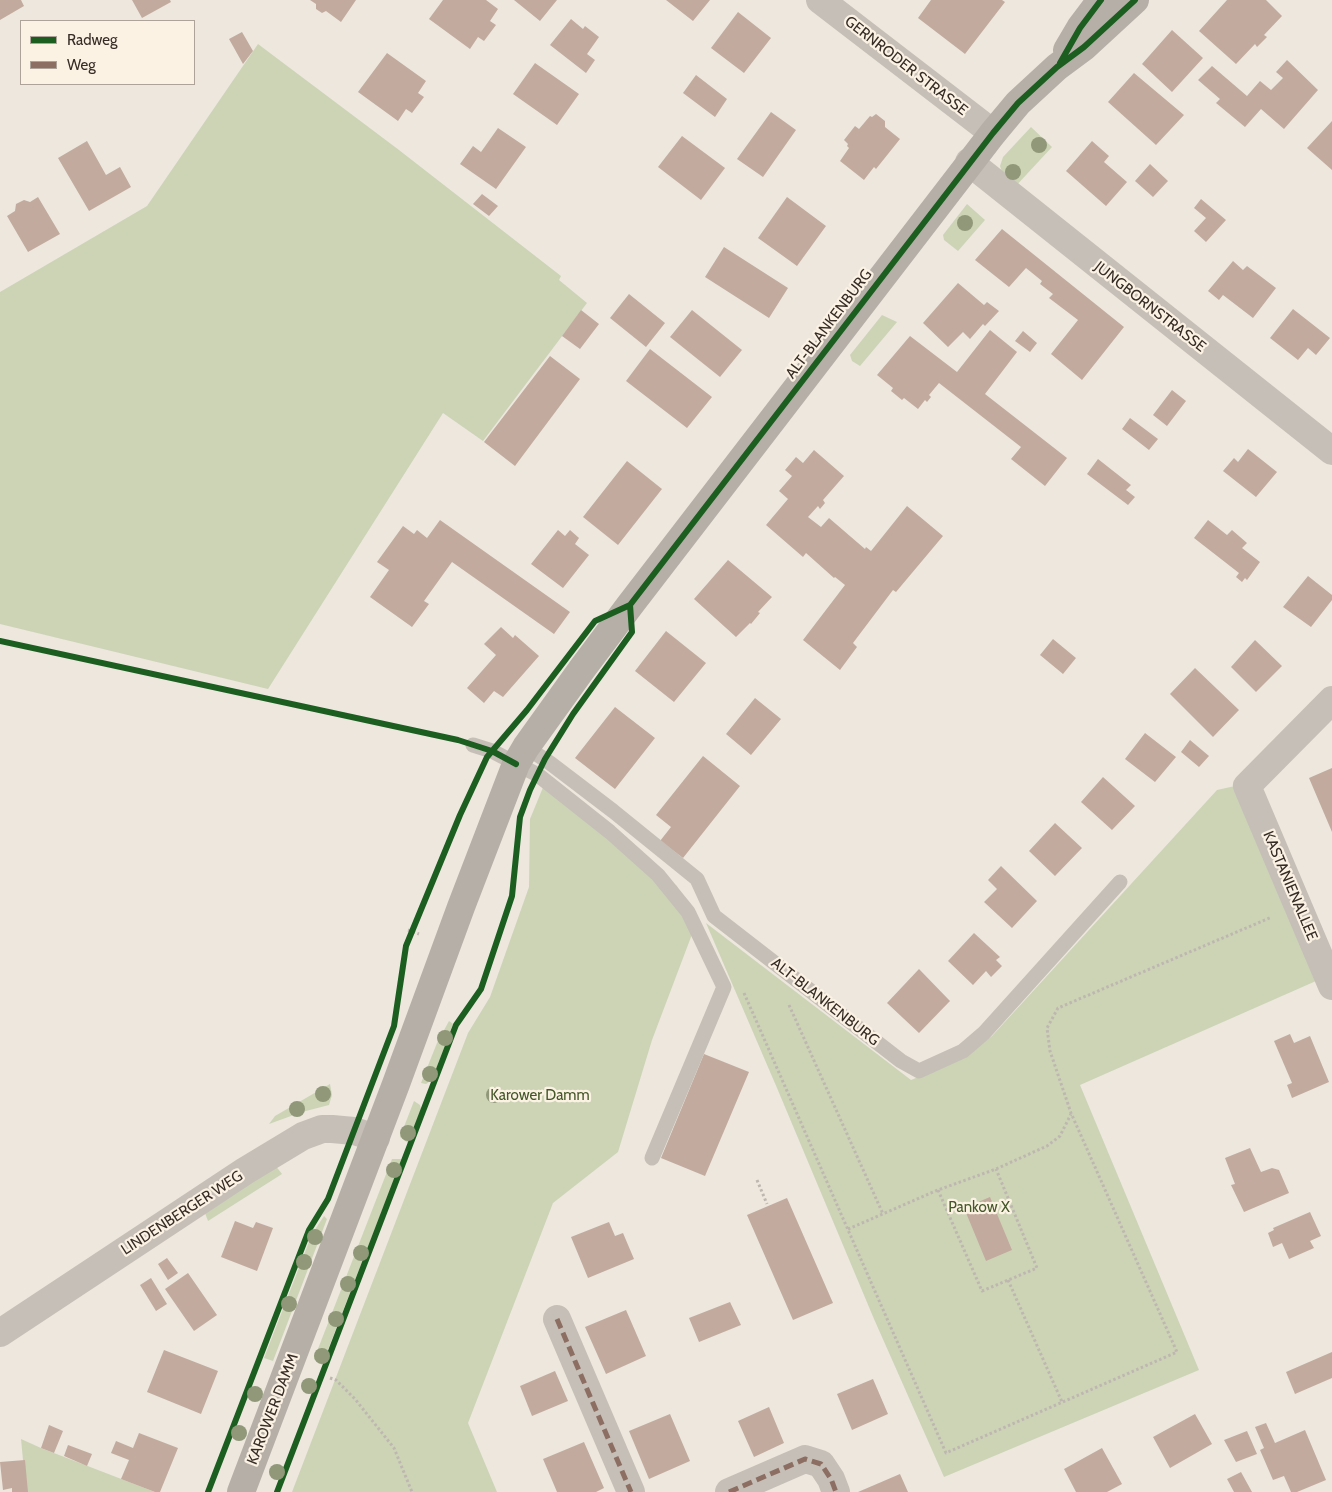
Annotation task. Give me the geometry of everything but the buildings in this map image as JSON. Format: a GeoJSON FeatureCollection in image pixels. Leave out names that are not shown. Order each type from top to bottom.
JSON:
{"type":"FeatureCollection","features":[{"type":"Feature","properties":{"kind":"main road","name":"ALT-BLANKENBURG"},"geometry":{"type":"LineString","coordinates":[[1057,67],[1080,28],[1101,0]]}},
{"type":"Feature","properties":{"kind":"main road","name":"ALT-BLANKENBURG"},"geometry":{"type":"LineString","coordinates":[[521,755],[630,605],[992,133],[1018,103],[1057,67],[1084,47],[1135,0]]}},
{"type":"Feature","properties":{"kind":"main road","name":"KAROWER DAMM"},"geometry":{"type":"LineString","coordinates":[[241,1492],[376,1138],[461,906],[521,755]]}},
{"type":"Feature","properties":{"kind":"street","name":"GERNRODER STRASSE"},"geometry":{"type":"LineString","coordinates":[[820,0],[992,133]]}},
{"type":"Feature","properties":{"kind":"street","name":"JUNGBORNSTRASSE"},"geometry":{"type":"LineString","coordinates":[[969,162],[1332,451]]}},
{"type":"Feature","properties":{"kind":"street","name":"KASTANIENALLEE"},"geometry":{"type":"LineString","coordinates":[[1332,700],[1247,786],[1332,986]]}},
{"type":"Feature","properties":{"kind":"street","name":"LINDENBERGER WEG"},"geometry":{"type":"LineString","coordinates":[[0,1333],[253,1166],[303,1136],[322,1129],[332,1129],[376,1138]]}},
{"type":"Feature","properties":{"kind":"street"},"geometry":{"type":"LineString","coordinates":[[557,1318],[632,1492]]}},
{"type":"Feature","properties":{"kind":"street"},"geometry":{"type":"LineString","coordinates":[[729,1492],[805,1459],[821,1464],[831,1479],[836,1492]]}},
{"type":"Feature","properties":{"kind":"lane"},"geometry":{"type":"LineString","coordinates":[[473,745],[492,752],[521,755],[541,778],[610,832],[658,875],[688,912],[724,987],[652,1158]]}},
{"type":"Feature","properties":{"kind":"lane","name":"ALT-BLANKENBURG"},"geometry":{"type":"LineString","coordinates":[[521,755],[558,769],[697,879],[714,916],[900,1061],[919,1071],[963,1052],[984,1033],[1120,882]]}},
{"type":"Feature","properties":{"kind":"path"},"geometry":{"type":"LineString","coordinates":[[742,987],[946,1453],[1177,1352],[1071,1113],[1050,1051],[1047,1028],[1058,1008],[1298,906]]}},
{"type":"Feature","properties":{"kind":"path"},"geometry":{"type":"LineString","coordinates":[[409,939],[410,931],[416,923]]}},
{"type":"Feature","properties":{"kind":"path"},"geometry":{"type":"LineString","coordinates":[[410,931],[419,934]]}},
{"type":"Feature","properties":{"kind":"path"},"geometry":{"type":"LineString","coordinates":[[789,1005],[884,1214]]}},
{"type":"Feature","properties":{"kind":"path"},"geometry":{"type":"LineString","coordinates":[[848,1229],[938,1190],[996,1169],[1047,1146],[1060,1136],[1071,1113]]}},
{"type":"Feature","properties":{"kind":"path"},"geometry":{"type":"LineString","coordinates":[[938,1190],[982,1291],[1037,1268],[996,1169]]}},
{"type":"Feature","properties":{"kind":"path"},"geometry":{"type":"LineString","coordinates":[[757,1180],[768,1204]]}},
{"type":"Feature","properties":{"kind":"path"},"geometry":{"type":"LineString","coordinates":[[1008,1280],[1062,1402]]}},
{"type":"Feature","properties":{"kind":"path"},"geometry":{"type":"LineString","coordinates":[[330,1378],[336,1380],[355,1398],[394,1448],[412,1492]]}},
{"type":"Feature","properties":{"kind":"green space"},"geometry":{"type":"Polygon","coordinates":[[[258,44],[399,150],[561,276],[559,280],[587,303],[483,441],[443,413],[268,689],[0,624],[0,292],[147,206],[258,44]]]}},
{"type":"Feature","properties":{"kind":"green space"},"geometry":{"type":"Polygon","coordinates":[[[1031,127],[1052,147],[1014,188],[1002,172],[1000,166],[1003,157],[1031,127]]]}},
{"type":"Feature","properties":{"kind":"green space"},"geometry":{"type":"Polygon","coordinates":[[[967,204],[985,220],[958,251],[944,240],[943,235],[967,204]]]}},
{"type":"Feature","properties":{"kind":"green space"},"geometry":{"type":"Polygon","coordinates":[[[882,315],[897,322],[860,366],[852,361],[850,355],[882,315]]]}},
{"type":"Feature","properties":{"kind":"green space","name":"Karower Damm"},"geometry":{"type":"Polygon","coordinates":[[[544,785],[677,886],[694,929],[652,1040],[618,1152],[553,1203],[468,1423],[497,1492],[292,1492],[468,1033],[490,997],[529,887],[530,819],[544,785]]]}},
{"type":"Feature","properties":{"kind":"green space","name":"Pankow X"},"geometry":{"type":"Polygon","coordinates":[[[1235,786],[1316,981],[1080,1085],[1199,1370],[944,1477],[874,1319],[706,923],[911,1080],[964,1056],[992,1036],[1217,790],[1235,786]]]}},
{"type":"Feature","properties":{"kind":"green space"},"geometry":{"type":"Polygon","coordinates":[[[449,1021],[453,1024],[432,1080],[426,1084],[421,1083],[437,1043],[449,1021]]]}},
{"type":"Feature","properties":{"kind":"green space"},"geometry":{"type":"Polygon","coordinates":[[[330,1084],[332,1095],[329,1105],[269,1124],[275,1116],[330,1084]]]}},
{"type":"Feature","properties":{"kind":"green space"},"geometry":{"type":"Polygon","coordinates":[[[414,1101],[420,1105],[421,1109],[408,1143],[400,1137],[414,1101]]]}},
{"type":"Feature","properties":{"kind":"green space"},"geometry":{"type":"Polygon","coordinates":[[[392,1159],[402,1159],[322,1365],[314,1359],[392,1159]]]}},
{"type":"Feature","properties":{"kind":"green space"},"geometry":{"type":"Polygon","coordinates":[[[275,1165],[282,1174],[208,1221],[205,1213],[275,1165]]]}},
{"type":"Feature","properties":{"kind":"green space"},"geometry":{"type":"Polygon","coordinates":[[[324,1216],[327,1219],[273,1361],[264,1358],[312,1234],[324,1216]]]}},
{"type":"Feature","properties":{"kind":"green space"},"geometry":{"type":"Polygon","coordinates":[[[21,1439],[41,1448],[155,1492],[26,1492],[21,1439]]]}},
{"type":"Feature","properties":{"kind":"marked path"},"geometry":{"type":"LineString","coordinates":[[557,1319],[631,1492]]}},
{"type":"Feature","properties":{"kind":"marked path"},"geometry":{"type":"LineString","coordinates":[[729,1492],[805,1459],[821,1464],[831,1479],[836,1492]]}},
{"type":"Feature","properties":{"kind":"cycle path"},"geometry":{"type":"LineString","coordinates":[[1060,63],[1080,28],[1101,0]]}},
{"type":"Feature","properties":{"kind":"cycle path"},"geometry":{"type":"LineString","coordinates":[[208,1492],[309,1230],[328,1199],[394,1026],[406,946],[460,815],[487,757],[527,710],[595,621],[630,605],[1018,103],[1057,67],[1084,47],[1135,0]]}},
{"type":"Feature","properties":{"kind":"cycle path"},"geometry":{"type":"LineString","coordinates":[[277,1492],[456,1025],[481,989],[512,896],[520,817],[530,790],[545,759],[573,714],[632,632],[630,605]]}},
{"type":"Feature","properties":{"kind":"cycle path"},"geometry":{"type":"LineString","coordinates":[[0,641],[458,740],[492,751],[516,764]]}}]}
